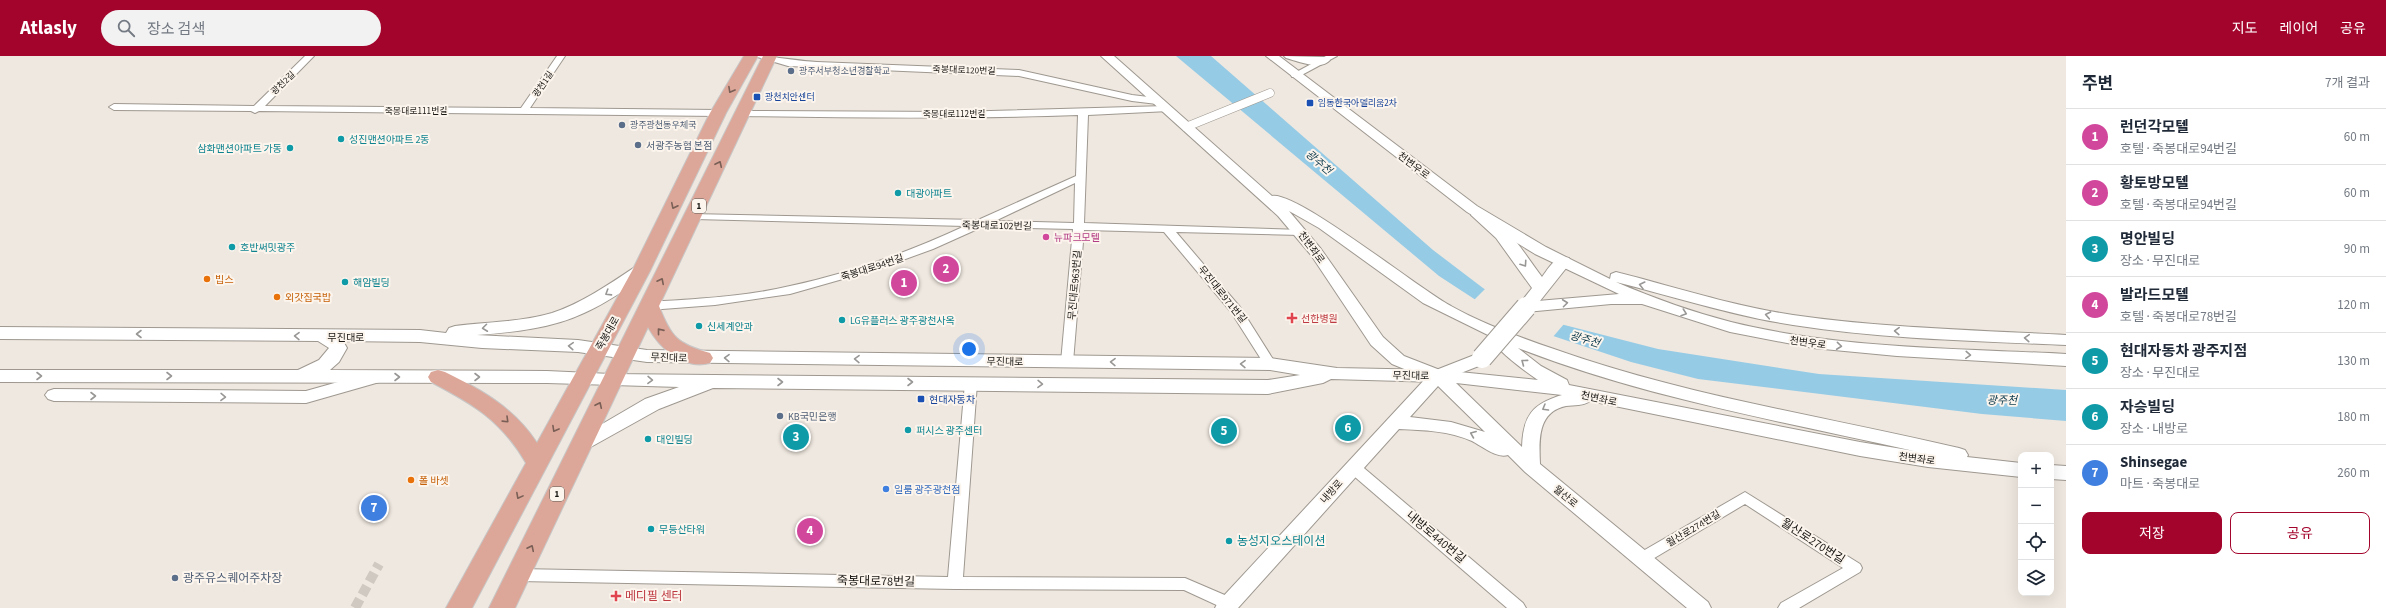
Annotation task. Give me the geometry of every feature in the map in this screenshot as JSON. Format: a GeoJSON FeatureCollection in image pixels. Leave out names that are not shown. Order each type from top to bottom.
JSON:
{"type":"FeatureCollection","features":[{"type":"Feature","properties":{"kind":"main road","name":"죽봉대로"},"geometry":{"type":"LineString","coordinates":[[459,608],[640,271],[718,113],[751,56]]}},
{"type":"Feature","properties":{"kind":"main road","name":"1"},"geometry":{"type":"LineString","coordinates":[[502,608],[624,353],[694,216],[743,113],[766,57]]}},
{"type":"Feature","properties":{"kind":"main road"},"geometry":{"type":"LineString","coordinates":[[1479,215],[1506,239],[1540,287]]}},
{"type":"Feature","properties":{"kind":"main road"},"geometry":{"type":"LineString","coordinates":[[1499,339],[1526,307],[1540,287],[1563,262]]}},
{"type":"Feature","properties":{"kind":"main road"},"geometry":{"type":"LineString","coordinates":[[420,336],[551,319],[587,305],[640,271]]}},
{"type":"Feature","properties":{"kind":"main road"},"geometry":{"type":"LineString","coordinates":[[648,306],[656,326],[666,339],[682,352],[703,358]]}},
{"type":"Feature","properties":{"kind":"main road","name":"무진대로"},"geometry":{"type":"LineString","coordinates":[[0,333],[324,337],[420,336],[703,358],[1270,364],[1337,374],[1438,376],[1482,358],[1499,339]]}},
{"type":"Feature","properties":{"kind":"main road"},"geometry":{"type":"LineString","coordinates":[[295,376],[322,367],[336,354],[338,348],[334,342],[324,337]]}},
{"type":"Feature","properties":{"kind":"main road","name":"무진대로"},"geometry":{"type":"LineString","coordinates":[[0,376],[438,376],[611,380],[1268,387],[1337,374]]}},
{"type":"Feature","properties":{"kind":"main road"},"geometry":{"type":"LineString","coordinates":[[438,376],[485,403],[506,419],[523,438],[537,462]]}},
{"type":"Feature","properties":{"kind":"main road"},"geometry":{"type":"LineString","coordinates":[[580,446],[652,404],[715,381]]}},
{"type":"Feature","properties":{"kind":"street","name":"광천2길"},"geometry":{"type":"LineString","coordinates":[[255,110],[310,56]]}},
{"type":"Feature","properties":{"kind":"street","name":"광천1길"},"geometry":{"type":"LineString","coordinates":[[524,111],[561,56]]}},
{"type":"Feature","properties":{"kind":"street","name":"천변좌로"},"geometry":{"type":"LineString","coordinates":[[1107,56],[1256,189],[1300,232],[1316,252],[1377,341],[1398,360],[1438,376],[1506,381],[1596,397],[1860,449],[1928,460],[2018,470]]}},
{"type":"Feature","properties":{"kind":"street","name":"천변우로"},"geometry":{"type":"LineString","coordinates":[[1272,56],[1479,215],[1563,262],[1648,300],[1730,327],[1787,339],[1904,351],[2066,360]]}},
{"type":"Feature","properties":{"kind":"street"},"geometry":{"type":"LineString","coordinates":[[1290,56],[1310,61],[1328,58]]}},
{"type":"Feature","properties":{"kind":"street","name":"죽봉대로120번길"},"geometry":{"type":"LineString","coordinates":[[766,57],[817,65],[1020,73],[1161,105]]}},
{"type":"Feature","properties":{"kind":"street"},"geometry":{"type":"LineString","coordinates":[[1295,75],[1328,58]]}},
{"type":"Feature","properties":{"kind":"street"},"geometry":{"type":"LineString","coordinates":[[1186,127],[1270,93]]}},
{"type":"Feature","properties":{"kind":"street","name":"죽봉대로112번길"},"geometry":{"type":"LineString","coordinates":[[743,113],[1082,113],[1161,105]]}},
{"type":"Feature","properties":{"kind":"street","name":"죽봉대로111번길"},"geometry":{"type":"LineString","coordinates":[[114,107],[255,110],[718,113]]}},
{"type":"Feature","properties":{"kind":"street","name":"무진대로963번길"},"geometry":{"type":"LineString","coordinates":[[1067,362],[1079,227],[1082,113]]}},
{"type":"Feature","properties":{"kind":"street","name":"죽봉대로94번길"},"geometry":{"type":"LineString","coordinates":[[648,306],[745,297],[827,281],[909,255],[1081,177]]}},
{"type":"Feature","properties":{"kind":"street","name":"천변좌로"},"geometry":{"type":"LineString","coordinates":[[1256,189],[1322,224],[1401,283],[1464,320],[1550,354],[1670,391],[1737,408],[1909,443],[2018,469]]}},
{"type":"Feature","properties":{"kind":"street","name":"죽봉대로102번길"},"geometry":{"type":"LineString","coordinates":[[694,216],[974,225],[1300,232]]}},
{"type":"Feature","properties":{"kind":"street","name":"무진대로971번길"},"geometry":{"type":"LineString","coordinates":[[1168,230],[1223,290],[1251,329],[1270,364]]}},
{"type":"Feature","properties":{"kind":"street","name":"천변우로"},"geometry":{"type":"LineString","coordinates":[[1563,262],[1680,294],[1794,320],[1893,331],[2066,340]]}},
{"type":"Feature","properties":{"kind":"street"},"geometry":{"type":"LineString","coordinates":[[1526,307],[1611,299],[1648,300]]}},
{"type":"Feature","properties":{"kind":"street"},"geometry":{"type":"LineString","coordinates":[[1499,339],[1518,358],[1550,379],[1596,397]]}},
{"type":"Feature","properties":{"kind":"street","name":"내방로"},"geometry":{"type":"LineString","coordinates":[[1227,606],[1438,376]]}},
{"type":"Feature","properties":{"kind":"street","name":"월산로"},"geometry":{"type":"LineString","coordinates":[[1438,376],[1531,467],[1701,608]]}},
{"type":"Feature","properties":{"kind":"street"},"geometry":{"type":"LineString","coordinates":[[54,395],[306,397],[378,377]]}},
{"type":"Feature","properties":{"kind":"street"},"geometry":{"type":"LineString","coordinates":[[955,583],[971,383]]}},
{"type":"Feature","properties":{"kind":"street"},"geometry":{"type":"LineString","coordinates":[[1531,467],[1532,421],[1540,410],[1554,403],[1596,397]]}},
{"type":"Feature","properties":{"kind":"street"},"geometry":{"type":"LineString","coordinates":[[1394,423],[1431,424],[1459,428],[1484,438],[1531,467]]}},
{"type":"Feature","properties":{"kind":"street","name":"내방로440번길"},"geometry":{"type":"LineString","coordinates":[[1353,467],[1518,608]]}},
{"type":"Feature","properties":{"kind":"street"},"geometry":{"type":"LineString","coordinates":[[2054,472],[2066,473]]}},
{"type":"Feature","properties":{"kind":"street","name":"월산로274번길"},"geometry":{"type":"LineString","coordinates":[[1641,559],[1746,497]]}},
{"type":"Feature","properties":{"kind":"street","name":"월산로270번길"},"geometry":{"type":"LineString","coordinates":[[1746,497],[1855,568],[1786,608]]}},
{"type":"Feature","properties":{"kind":"street","name":"죽봉대로78번길"},"geometry":{"type":"LineString","coordinates":[[518,575],[955,583],[1185,584],[1227,606]]}},
{"type":"Feature","properties":{"kind":"water","name":"광주천"},"geometry":{"type":"Polygon","coordinates":[[[1176,56],[1211,56],[1433,250],[1483,288],[1513,307],[1541,319],[1658,349],[1819,374],[2066,390],[2066,421],[1982,414],[1698,379],[1631,362],[1508,321],[1439,276],[1176,56]]]}},
{"type":"Feature","properties":{"kind":"pier"},"geometry":{"type":"Polygon","coordinates":[[[1486,288],[1514,305],[1564,324],[1552,338],[1508,323],[1473,301],[1486,288]]]}},
{"type":"Feature","properties":{"kind":"tunnel"},"geometry":{"type":"LineString","coordinates":[[355,608],[379,564]]}},
{"type":"Feature","properties":{"kind":"place","name":"광주서부청소년경찰학교"},"geometry":{"type":"Point","coordinates":[791,71]}},
{"type":"Feature","properties":{"kind":"place","name":"광천치안센터"},"geometry":{"type":"Point","coordinates":[757,97]}},
{"type":"Feature","properties":{"kind":"place","name":"임동한국아델리움2차"},"geometry":{"type":"Point","coordinates":[1310,103]}},
{"type":"Feature","properties":{"kind":"place","name":"광주광천동우체국"},"geometry":{"type":"Point","coordinates":[622,125]}},
{"type":"Feature","properties":{"kind":"place","name":"성진맨션아파트 2동"},"geometry":{"type":"Point","coordinates":[341,139]}},
{"type":"Feature","properties":{"kind":"place","name":"서광주농협 본점"},"geometry":{"type":"Point","coordinates":[638,145]}},
{"type":"Feature","properties":{"kind":"place","name":"삼화맨션아파트 가동"},"geometry":{"type":"Point","coordinates":[290,148]}},
{"type":"Feature","properties":{"kind":"place","name":"대광아파트"},"geometry":{"type":"Point","coordinates":[898,193]}},
{"type":"Feature","properties":{"kind":"place","name":"뉴파크모텔"},"geometry":{"type":"Point","coordinates":[1046,237]}},
{"type":"Feature","properties":{"kind":"place","name":"호반써밋광주"},"geometry":{"type":"Point","coordinates":[232,247]}},
{"type":"Feature","properties":{"kind":"place","name":"황토방모텔"},"geometry":{"type":"Point","coordinates":[946,269]}},
{"type":"Feature","properties":{"kind":"place","name":"빕스"},"geometry":{"type":"Point","coordinates":[207,279]}},
{"type":"Feature","properties":{"kind":"place","name":"해암빌딩"},"geometry":{"type":"Point","coordinates":[345,282]}},
{"type":"Feature","properties":{"kind":"place","name":"런던각모텔"},"geometry":{"type":"Point","coordinates":[904,283]}},
{"type":"Feature","properties":{"kind":"place","name":"외갓집국밥"},"geometry":{"type":"Point","coordinates":[277,297]}},
{"type":"Feature","properties":{"kind":"place","name":"선한병원"},"geometry":{"type":"Point","coordinates":[1292,318]}},
{"type":"Feature","properties":{"kind":"place","name":"LG유플러스 광주광천사옥"},"geometry":{"type":"Point","coordinates":[842,320]}},
{"type":"Feature","properties":{"kind":"place","name":"신세계안과"},"geometry":{"type":"Point","coordinates":[699,326]}},
{"type":"Feature","properties":{"kind":"place","name":"현대자동차"},"geometry":{"type":"Point","coordinates":[921,399]}},
{"type":"Feature","properties":{"kind":"place","name":"KB국민은행"},"geometry":{"type":"Point","coordinates":[780,416]}},
{"type":"Feature","properties":{"kind":"place","name":"자승빌딩"},"geometry":{"type":"Point","coordinates":[1348,428]}},
{"type":"Feature","properties":{"kind":"place","name":"퍼시스 광주센터"},"geometry":{"type":"Point","coordinates":[908,430]}},
{"type":"Feature","properties":{"kind":"place","name":"현대자동차 광주지점"},"geometry":{"type":"Point","coordinates":[1224,431]}},
{"type":"Feature","properties":{"kind":"place","name":"명안빌딩"},"geometry":{"type":"Point","coordinates":[796,437]}},
{"type":"Feature","properties":{"kind":"place","name":"대인빌딩"},"geometry":{"type":"Point","coordinates":[648,439]}},
{"type":"Feature","properties":{"kind":"place","name":"폴 바셋"},"geometry":{"type":"Point","coordinates":[411,480]}},
{"type":"Feature","properties":{"kind":"place","name":"일룸 광주광천점"},"geometry":{"type":"Point","coordinates":[886,489]}},
{"type":"Feature","properties":{"kind":"place","name":"Shinsegae"},"geometry":{"type":"Point","coordinates":[374,508]}},
{"type":"Feature","properties":{"kind":"place","name":"무등산타워"},"geometry":{"type":"Point","coordinates":[651,529]}},
{"type":"Feature","properties":{"kind":"place","name":"발라드모텔"},"geometry":{"type":"Point","coordinates":[810,531]}},
{"type":"Feature","properties":{"kind":"place","name":"농성지오스테이션"},"geometry":{"type":"Point","coordinates":[1229,541]}},
{"type":"Feature","properties":{"kind":"place","name":"광주유스퀘어주차장"},"geometry":{"type":"Point","coordinates":[175,578]}},
{"type":"Feature","properties":{"kind":"place","name":"메디필 센터"},"geometry":{"type":"Point","coordinates":[616,596]}}]}
